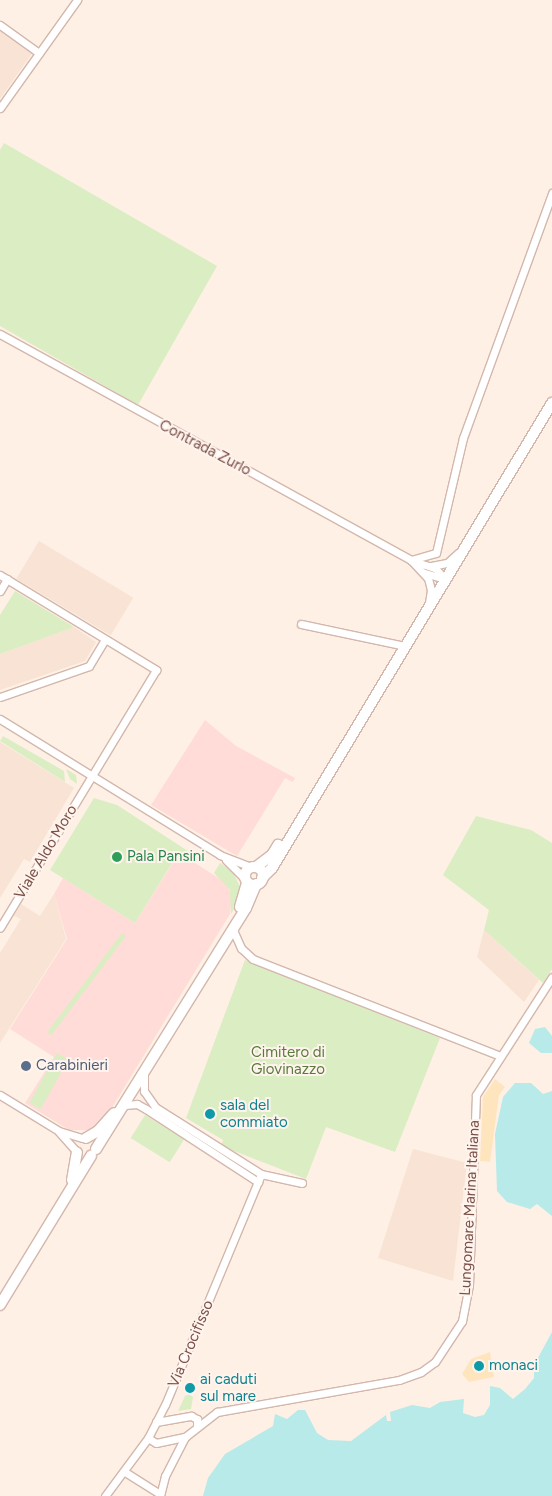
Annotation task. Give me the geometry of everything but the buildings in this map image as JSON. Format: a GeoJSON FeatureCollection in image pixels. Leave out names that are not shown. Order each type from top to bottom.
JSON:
{"type":"FeatureCollection","features":[{"type":"Feature","properties":{"kind":"main road"},"geometry":{"type":"LineString","coordinates":[[253,881],[245,872],[272,855],[405,646],[552,403]]}},
{"type":"Feature","properties":{"kind":"main road"},"geometry":{"type":"LineString","coordinates":[[0,1304],[233,930],[253,881],[272,868],[356,725]]}},
{"type":"Feature","properties":{"kind":"main road"},"geometry":{"type":"LineString","coordinates":[[42,1236],[74,1178],[76,1146],[84,1138],[98,1131],[118,1107],[240,907],[253,881],[262,872],[254,867]]}},
{"type":"Feature","properties":{"kind":"main road"},"geometry":{"type":"LineString","coordinates":[[84,1138],[94,1142],[94,1153]]}},
{"type":"Feature","properties":{"kind":"main road"},"geometry":{"type":"LineString","coordinates":[[77,1152],[84,1158],[94,1153]]}},
{"type":"Feature","properties":{"kind":"street"},"geometry":{"type":"LineString","coordinates":[[0,108],[77,0]]}},
{"type":"Feature","properties":{"kind":"street"},"geometry":{"type":"LineString","coordinates":[[0,25],[39,53]]}},
{"type":"Feature","properties":{"kind":"street"},"geometry":{"type":"LineString","coordinates":[[411,560],[436,553],[463,438],[552,193]]}},
{"type":"Feature","properties":{"kind":"street","name":"Contrada Zurlo"},"geometry":{"type":"LineString","coordinates":[[0,334],[411,560]]}},
{"type":"Feature","properties":{"kind":"street"},"geometry":{"type":"LineString","coordinates":[[431,566],[447,563],[467,543]]}},
{"type":"Feature","properties":{"kind":"street"},"geometry":{"type":"LineString","coordinates":[[411,560],[431,566],[445,579]]}},
{"type":"Feature","properties":{"kind":"street"},"geometry":{"type":"LineString","coordinates":[[411,560],[424,572],[445,579]]}},
{"type":"Feature","properties":{"kind":"street"},"geometry":{"type":"LineString","coordinates":[[424,572],[431,590],[427,608]]}},
{"type":"Feature","properties":{"kind":"street"},"geometry":{"type":"LineString","coordinates":[[0,575],[105,639],[89,666],[0,697]]}},
{"type":"Feature","properties":{"kind":"street"},"geometry":{"type":"LineString","coordinates":[[0,591],[7,580]]}},
{"type":"Feature","properties":{"kind":"street"},"geometry":{"type":"LineString","coordinates":[[301,624],[405,646]]}},
{"type":"Feature","properties":{"kind":"street","name":"Viale Aldo Moro"},"geometry":{"type":"LineString","coordinates":[[0,928],[156,670],[105,639]]}},
{"type":"Feature","properties":{"kind":"street"},"geometry":{"type":"LineString","coordinates":[[0,719],[220,855],[253,881]]}},
{"type":"Feature","properties":{"kind":"street"},"geometry":{"type":"LineString","coordinates":[[220,855],[254,867]]}},
{"type":"Feature","properties":{"kind":"street"},"geometry":{"type":"LineString","coordinates":[[233,930],[240,948],[253,959],[500,1056]]}},
{"type":"Feature","properties":{"kind":"street","name":"Lungomare Marina Italiana"},"geometry":{"type":"LineString","coordinates":[[160,1495],[185,1437],[217,1412],[399,1380],[421,1372],[435,1362],[462,1321],[471,1266],[476,1098],[500,1056],[552,977]]}},
{"type":"Feature","properties":{"kind":"street"},"geometry":{"type":"LineString","coordinates":[[144,1074],[144,1091],[150,1102],[261,1174],[302,1183]]}},
{"type":"Feature","properties":{"kind":"street"},"geometry":{"type":"LineString","coordinates":[[0,1095],[59,1131],[84,1138]]}},
{"type":"Feature","properties":{"kind":"street"},"geometry":{"type":"LineString","coordinates":[[125,1105],[137,1104],[146,1109],[258,1182]]}},
{"type":"Feature","properties":{"kind":"street"},"geometry":{"type":"LineString","coordinates":[[59,1131],[77,1152]]}},
{"type":"Feature","properties":{"kind":"street","name":"Via Crocifisso"},"geometry":{"type":"LineString","coordinates":[[105,1496],[125,1472],[148,1438],[165,1405],[261,1174]]}},
{"type":"Feature","properties":{"kind":"street"},"geometry":{"type":"LineString","coordinates":[[165,1405],[175,1418]]}},
{"type":"Feature","properties":{"kind":"street"},"geometry":{"type":"LineString","coordinates":[[156,1422],[191,1416],[197,1418],[197,1426]]}},
{"type":"Feature","properties":{"kind":"street"},"geometry":{"type":"LineString","coordinates":[[148,1438],[156,1443],[185,1437]]}},
{"type":"Feature","properties":{"kind":"street"},"geometry":{"type":"LineString","coordinates":[[125,1472],[160,1495]]}},
{"type":"Feature","properties":{"kind":"shaded area"},"geometry":{"type":"Polygon","coordinates":[[[0,29],[33,52],[0,99],[0,29]]]}},
{"type":"Feature","properties":{"kind":"shaded area"},"geometry":{"type":"Polygon","coordinates":[[[39,541],[133,598],[111,635],[16,579],[39,541]]]}},
{"type":"Feature","properties":{"kind":"shaded area"},"geometry":{"type":"Polygon","coordinates":[[[74,627],[96,642],[85,661],[0,690],[0,654],[74,627]]]}},
{"type":"Feature","properties":{"kind":"shaded area"},"geometry":{"type":"Polygon","coordinates":[[[205,720],[236,746],[295,778],[293,782],[285,778],[237,856],[151,805],[205,720]]]}},
{"type":"Feature","properties":{"kind":"shaded area"},"geometry":{"type":"Polygon","coordinates":[[[0,742],[74,788],[30,862],[24,859],[0,898],[0,742]]]}},
{"type":"Feature","properties":{"kind":"shaded area"},"geometry":{"type":"Polygon","coordinates":[[[179,853],[225,882],[232,895],[230,914],[110,1111],[91,1130],[69,1130],[25,1103],[54,1057],[10,1029],[67,939],[54,894],[63,878],[135,923],[179,853]]]}},
{"type":"Feature","properties":{"kind":"shaded area"},"geometry":{"type":"Polygon","coordinates":[[[54,894],[66,939],[0,1043],[0,953],[21,919],[14,916],[21,904],[40,916],[54,894]]]}},
{"type":"Feature","properties":{"kind":"shaded area"},"geometry":{"type":"Polygon","coordinates":[[[484,930],[539,980],[524,1002],[477,957],[484,930]]]}},
{"type":"Feature","properties":{"kind":"shaded area"},"geometry":{"type":"Polygon","coordinates":[[[413,1149],[467,1163],[453,1281],[378,1258],[413,1149]]]}},
{"type":"Feature","properties":{"kind":"green space"},"geometry":{"type":"Polygon","coordinates":[[[4,143],[217,266],[138,405],[0,326],[0,150],[4,143]]]}},
{"type":"Feature","properties":{"kind":"green space"},"geometry":{"type":"Polygon","coordinates":[[[15,591],[74,627],[0,654],[0,615],[15,591]]]}},
{"type":"Feature","properties":{"kind":"green space"},"geometry":{"type":"Polygon","coordinates":[[[3,736],[64,771],[65,782],[0,741],[3,736]]]}},
{"type":"Feature","properties":{"kind":"green space"},"geometry":{"type":"Polygon","coordinates":[[[66,769],[76,775],[77,784],[70,779],[66,769]]]}},
{"type":"Feature","properties":{"kind":"green space","name":"Pala Pansini"},"geometry":{"type":"Polygon","coordinates":[[[94,798],[117,805],[191,853],[188,858],[179,852],[135,923],[50,870],[94,798]]]}},
{"type":"Feature","properties":{"kind":"green space"},"geometry":{"type":"Polygon","coordinates":[[[476,816],[531,830],[552,843],[552,969],[543,983],[484,930],[489,910],[443,875],[476,816]]]}},
{"type":"Feature","properties":{"kind":"green space"},"geometry":{"type":"Polygon","coordinates":[[[220,863],[233,872],[240,887],[238,902],[231,914],[230,890],[214,873],[220,863]]]}},
{"type":"Feature","properties":{"kind":"green space"},"geometry":{"type":"Polygon","coordinates":[[[122,933],[126,936],[51,1035],[47,1032],[122,933]]]}},
{"type":"Feature","properties":{"kind":"green space","name":"Cimitero di Giovinazzo"},"geometry":{"type":"Polygon","coordinates":[[[245,960],[440,1038],[395,1152],[326,1127],[306,1179],[221,1146],[223,1140],[186,1118],[245,960]]]}},
{"type":"Feature","properties":{"kind":"green space"},"geometry":{"type":"Polygon","coordinates":[[[57,1053],[68,1059],[41,1109],[29,1103],[57,1053]]]}},
{"type":"Feature","properties":{"kind":"green space"},"geometry":{"type":"Polygon","coordinates":[[[145,1115],[184,1139],[170,1162],[131,1138],[145,1115]]]}},
{"type":"Feature","properties":{"kind":"green space"},"geometry":{"type":"Polygon","coordinates":[[[189,1394],[193,1397],[191,1409],[178,1411],[185,1396],[189,1394]]]}},
{"type":"Feature","properties":{"kind":"sand"},"geometry":{"type":"Polygon","coordinates":[[[495,1079],[505,1087],[499,1095],[490,1162],[480,1161],[483,1097],[495,1079]]]}},
{"type":"Feature","properties":{"kind":"sand","name":"monaci"},"geometry":{"type":"Polygon","coordinates":[[[490,1352],[494,1377],[469,1382],[462,1374],[471,1359],[490,1352]]]}},
{"type":"Feature","properties":{"kind":"water"},"geometry":{"type":"Polygon","coordinates":[[[545,1027],[552,1036],[552,1053],[541,1053],[529,1043],[535,1029],[545,1027]]]}},
{"type":"Feature","properties":{"kind":"water"},"geometry":{"type":"Polygon","coordinates":[[[515,1083],[531,1083],[543,1094],[552,1091],[552,1216],[537,1204],[530,1209],[507,1202],[497,1191],[495,1134],[503,1097],[515,1083]]]}},
{"type":"Feature","properties":{"kind":"water"},"geometry":{"type":"Polygon","coordinates":[[[552,1332],[552,1496],[203,1496],[208,1478],[225,1454],[273,1426],[275,1414],[287,1419],[298,1410],[305,1410],[317,1433],[328,1440],[351,1441],[386,1415],[387,1421],[391,1421],[390,1412],[412,1405],[430,1408],[440,1402],[464,1399],[463,1413],[475,1417],[484,1415],[490,1405],[490,1386],[500,1388],[513,1399],[525,1389],[534,1378],[534,1365],[552,1332]]]}},
{"type":"Feature","properties":{"kind":"place","name":"Pala Pansini"},"geometry":{"type":"Point","coordinates":[117,857]}},
{"type":"Feature","properties":{"kind":"place","name":"Carabinieri"},"geometry":{"type":"Point","coordinates":[26,1066]}},
{"type":"Feature","properties":{"kind":"place","name":"sala del commiato"},"geometry":{"type":"Point","coordinates":[210,1114]}},
{"type":"Feature","properties":{"kind":"place","name":"monaci"},"geometry":{"type":"Point","coordinates":[479,1366]}},
{"type":"Feature","properties":{"kind":"place","name":"ai caduti sul mare"},"geometry":{"type":"Point","coordinates":[190,1388]}}]}
